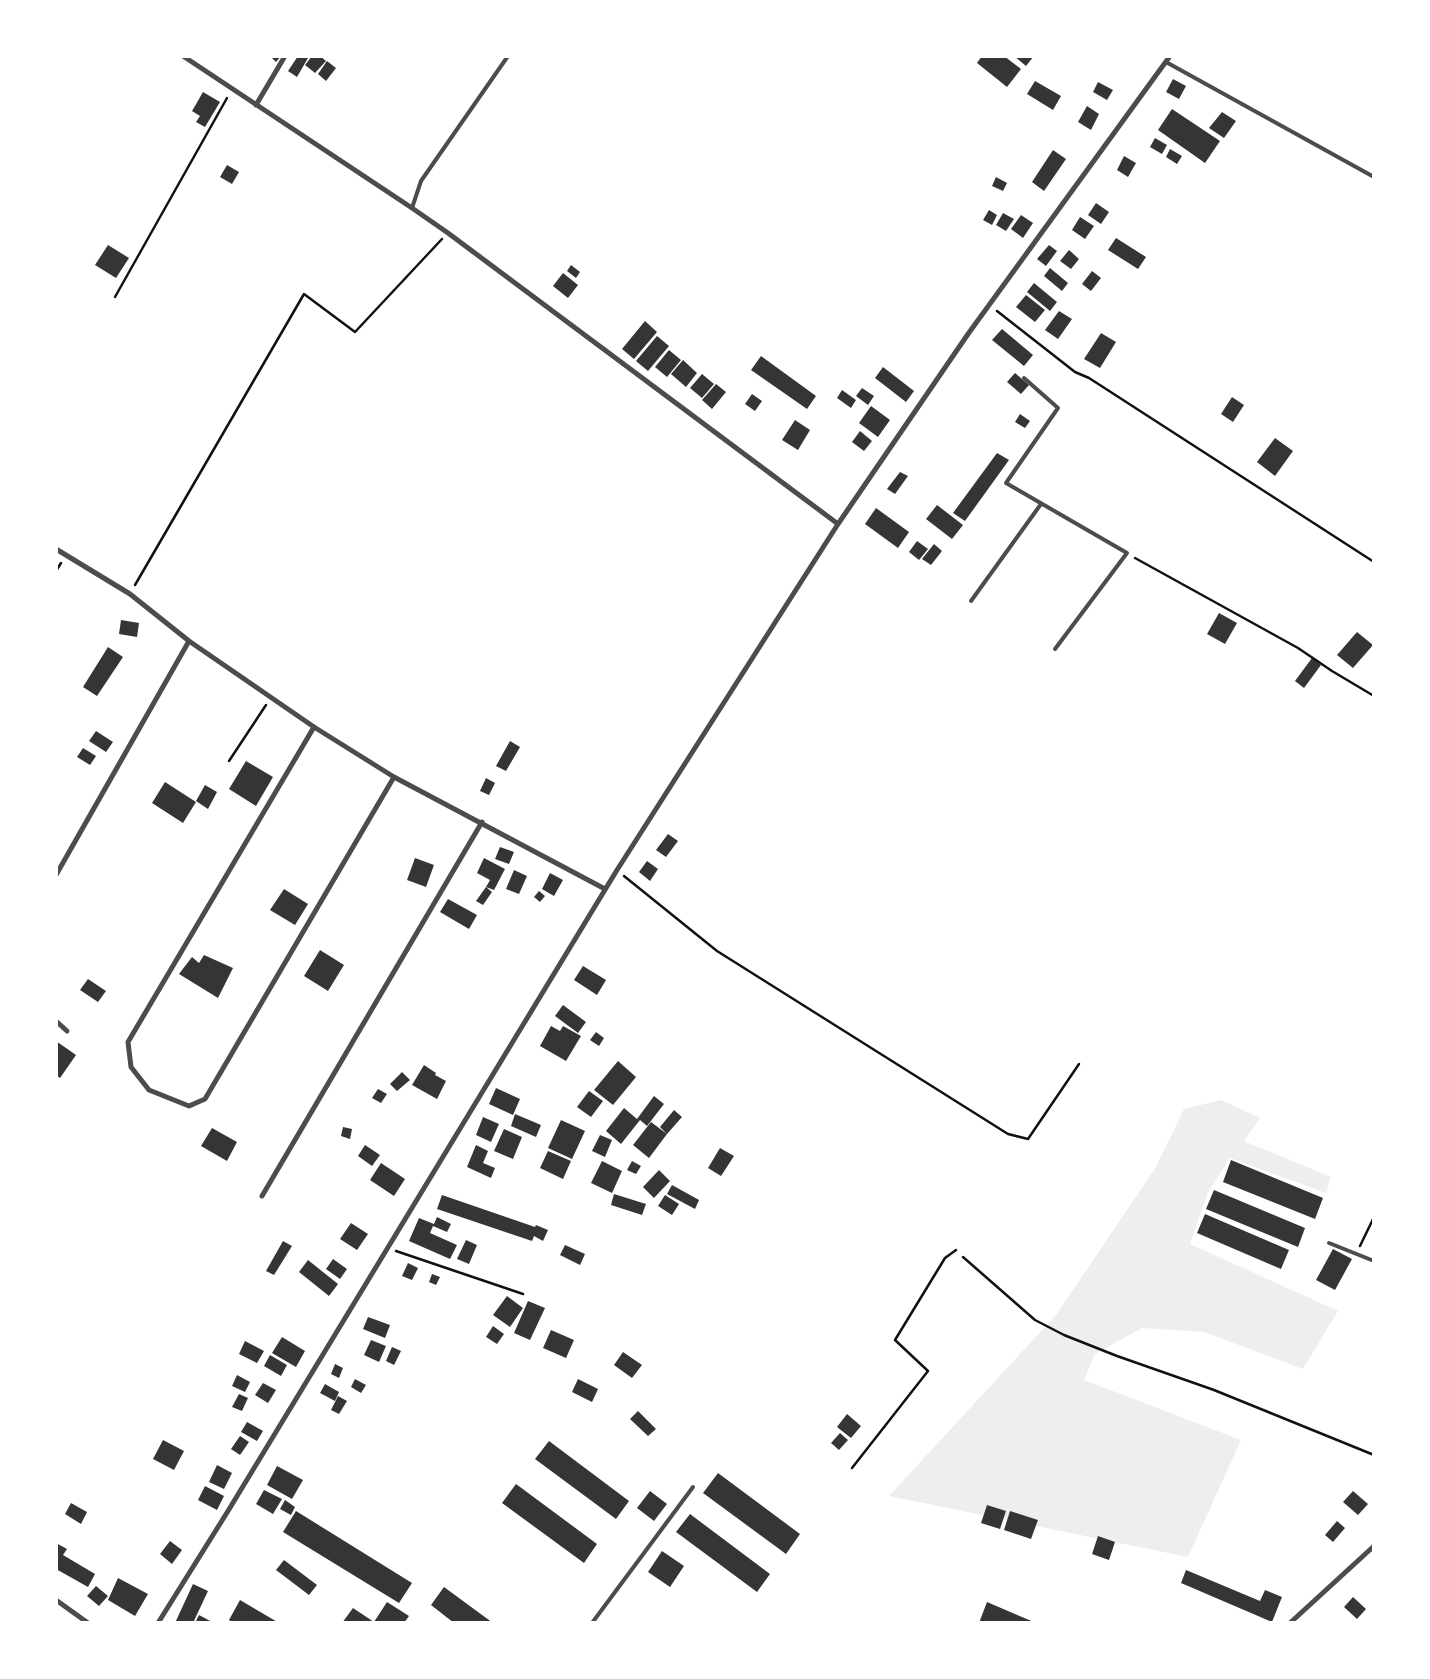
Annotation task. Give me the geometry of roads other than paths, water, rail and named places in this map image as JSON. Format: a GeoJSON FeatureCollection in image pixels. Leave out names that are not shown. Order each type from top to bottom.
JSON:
{"type":"FeatureCollection","features":[{"type":"Feature","properties":{"kind":"street"},"geometry":{"type":"LineString","coordinates":[[183,56],[448,233],[838,524]]}},
{"type":"Feature","properties":{"kind":"street"},"geometry":{"type":"LineString","coordinates":[[256,106],[285,56]]}},
{"type":"Feature","properties":{"kind":"street"},"geometry":{"type":"LineString","coordinates":[[158,1623],[228,1511],[605,889],[838,524],[990,306],[1170,56]]}},
{"type":"Feature","properties":{"kind":"street"},"geometry":{"type":"LineString","coordinates":[[56,549],[130,594],[189,641],[271,698],[394,777],[482,822],[605,889]]}},
{"type":"Feature","properties":{"kind":"street"},"geometry":{"type":"LineString","coordinates":[[56,876],[189,641]]}},
{"type":"Feature","properties":{"kind":"street"},"geometry":{"type":"LineString","coordinates":[[314,727],[128,1042],[131,1067],[149,1090],[189,1106],[205,1099],[394,777]]}},
{"type":"Feature","properties":{"kind":"street"},"geometry":{"type":"LineString","coordinates":[[262,1196],[482,822]]}},
{"type":"Feature","properties":{"kind":"street"},"geometry":{"type":"LineString","coordinates":[[56,1021],[67,1031]]}},
{"type":"Feature","properties":{"kind":"street"},"geometry":{"type":"LineString","coordinates":[[1290,1623],[1374,1546]]}},
{"type":"Feature","properties":{"kind":"street"},"geometry":{"type":"LineString","coordinates":[[56,1600],[88,1623]]}},
{"type":"Feature","properties":{"kind":"lane"},"geometry":{"type":"LineString","coordinates":[[412,208],[421,181],[508,56]]}},
{"type":"Feature","properties":{"kind":"lane"},"geometry":{"type":"LineString","coordinates":[[1166,62],[1374,177]]}},
{"type":"Feature","properties":{"kind":"lane"},"geometry":{"type":"LineString","coordinates":[[1024,378],[1058,408],[1006,483],[1127,553],[1055,649]]}},
{"type":"Feature","properties":{"kind":"lane"},"geometry":{"type":"LineString","coordinates":[[971,601],[1041,504]]}},
{"type":"Feature","properties":{"kind":"lane"},"geometry":{"type":"LineString","coordinates":[[1329,1243],[1374,1260]]}},
{"type":"Feature","properties":{"kind":"lane"},"geometry":{"type":"LineString","coordinates":[[592,1623],[693,1487]]}}]}
